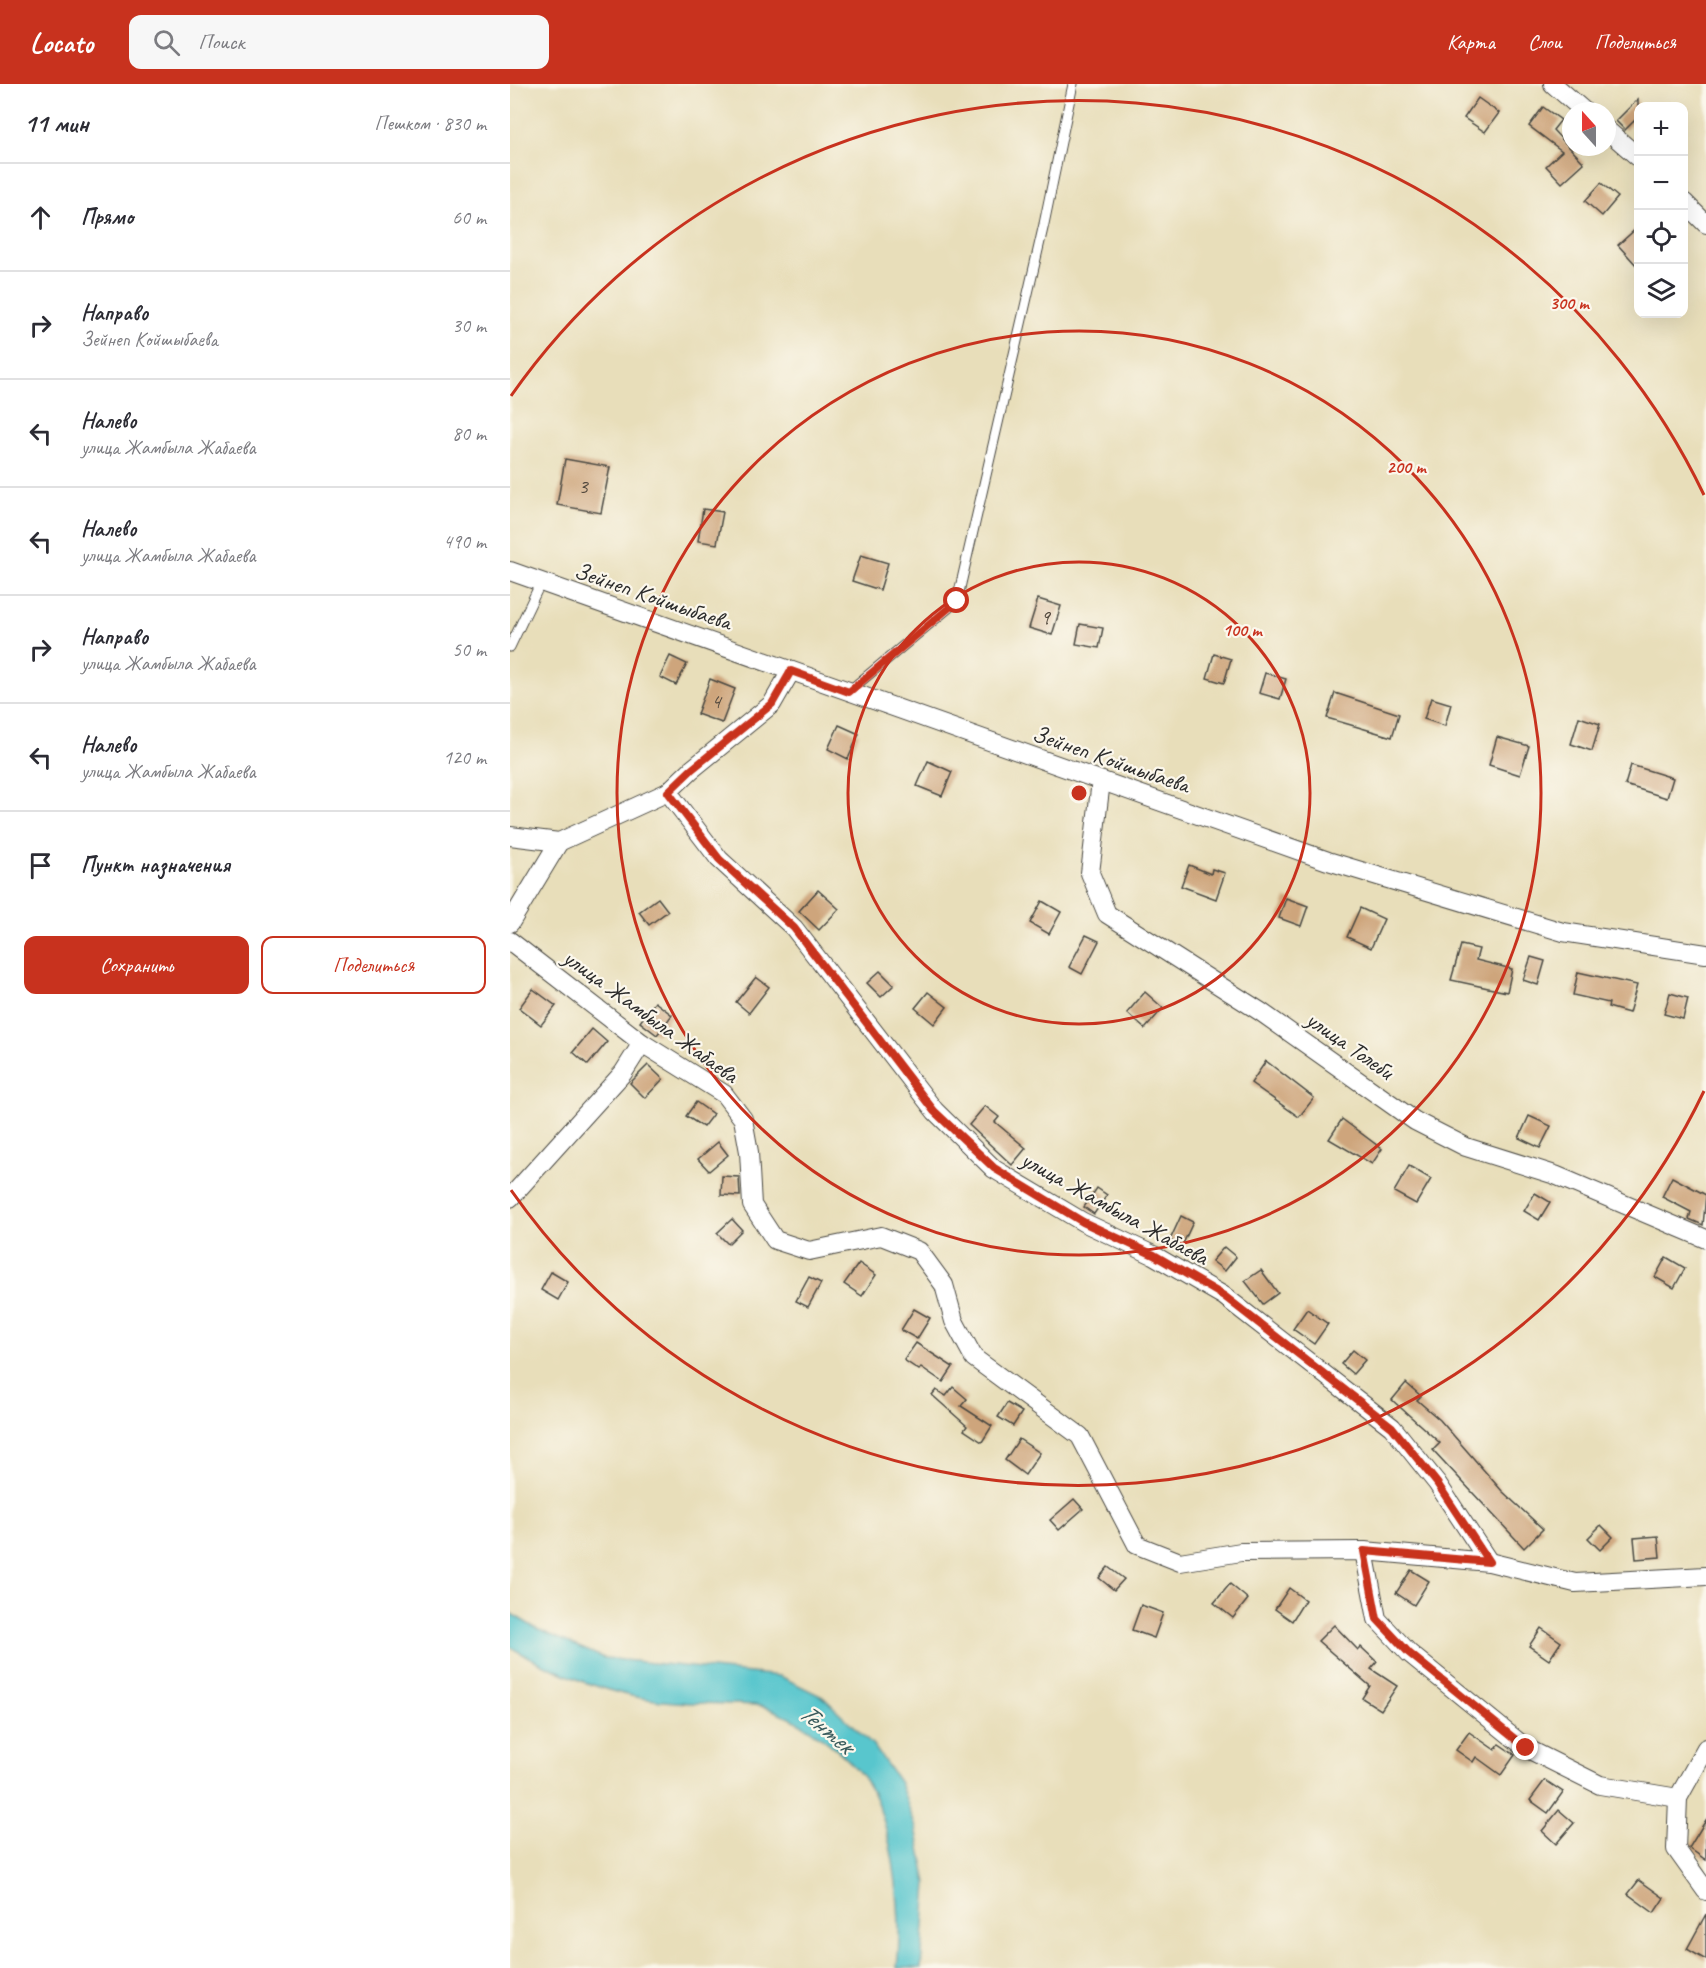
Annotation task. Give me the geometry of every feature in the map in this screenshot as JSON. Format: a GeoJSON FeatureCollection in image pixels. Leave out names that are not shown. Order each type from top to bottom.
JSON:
{"type":"FeatureCollection","features":[{"type":"Feature","properties":{"kind":"street"},"geometry":{"type":"LineString","coordinates":[[1553,84],[1574,102]]}},
{"type":"Feature","properties":{"kind":"street"},"geometry":{"type":"LineString","coordinates":[[1616,138],[1637,156]]}},
{"type":"Feature","properties":{"kind":"street"},"geometry":{"type":"LineString","coordinates":[[1688,207],[1706,224]]}},
{"type":"Feature","properties":{"kind":"street","name":"Зейнеп Койшыбаева"},"geometry":{"type":"LineString","coordinates":[[510,571],[1328,861],[1563,932],[1706,954]]}},
{"type":"Feature","properties":{"kind":"street"},"geometry":{"type":"LineString","coordinates":[[510,836],[559,842],[668,792],[691,770],[772,704],[791,671]]}},
{"type":"Feature","properties":{"kind":"street","name":"улица Толеби"},"geometry":{"type":"LineString","coordinates":[[1101,781],[1090,873],[1107,914],[1261,1012],[1415,1121],[1466,1147],[1556,1175],[1706,1239]]}},
{"type":"Feature","properties":{"kind":"street","name":"улица Жамбыла Жабаева"},"geometry":{"type":"LineString","coordinates":[[668,792],[719,859],[794,928],[934,1111],[994,1168],[1083,1222],[1154,1255],[1224,1296],[1392,1427],[1437,1483],[1489,1562]]}},
{"type":"Feature","properties":{"kind":"street"},"geometry":{"type":"LineString","coordinates":[[510,923],[559,842]]}},
{"type":"Feature","properties":{"kind":"street","name":"улица Жамбыла Жабаева"},"geometry":{"type":"LineString","coordinates":[[510,941],[642,1043],[724,1094],[743,1119],[749,1152],[752,1205],[775,1240],[809,1251],[881,1236],[919,1251],[944,1285],[954,1321],[974,1358],[1080,1436],[1137,1545],[1180,1562],[1241,1552],[1364,1551],[1489,1562],[1575,1583],[1706,1576]]}},
{"type":"Feature","properties":{"kind":"street"},"geometry":{"type":"LineString","coordinates":[[510,1198],[623,1073],[642,1043]]}},
{"type":"Feature","properties":{"kind":"street"},"geometry":{"type":"LineString","coordinates":[[1364,1551],[1377,1619],[1409,1653],[1526,1748],[1600,1785],[1678,1798]]}},
{"type":"Feature","properties":{"kind":"street"},"geometry":{"type":"LineString","coordinates":[[1706,1748],[1678,1798],[1676,1849],[1706,1891]]}},
{"type":"Feature","properties":{"kind":"lane"},"geometry":{"type":"LineString","coordinates":[[849,692],[957,601],[1044,224],[1073,84]]}},
{"type":"Feature","properties":{"kind":"lane"},"geometry":{"type":"LineString","coordinates":[[510,647],[541,582]]}},
{"type":"Feature","properties":{"kind":"water","name":"Тентек"},"geometry":{"type":"Polygon","coordinates":[[[510,1613],[537,1629],[604,1658],[780,1676],[823,1697],[873,1745],[900,1783],[916,1828],[927,1883],[921,1968],[897,1968],[898,1903],[887,1833],[881,1812],[865,1779],[841,1753],[795,1720],[761,1706],[675,1702],[636,1697],[599,1687],[562,1673],[510,1647],[510,1613]]]}},
{"type":"Feature","properties":{"kind":"building"},"geometry":{"type":"Polygon","coordinates":[[[1478,98],[1499,113],[1485,132],[1464,118],[1478,98]]]}},
{"type":"Feature","properties":{"kind":"building"},"geometry":{"type":"Polygon","coordinates":[[[1634,103],[1634,121],[1625,130],[1616,121],[1634,103]]]}},
{"type":"Feature","properties":{"kind":"building"},"geometry":{"type":"Polygon","coordinates":[[[1543,107],[1561,120],[1553,130],[1562,140],[1562,151],[1529,126],[1543,107]]]}},
{"type":"Feature","properties":{"kind":"building"},"geometry":{"type":"Polygon","coordinates":[[[1562,151],[1562,156],[1577,156],[1584,163],[1562,183],[1546,166],[1562,151]]]}},
{"type":"Feature","properties":{"kind":"building"},"geometry":{"type":"Polygon","coordinates":[[[1601,183],[1618,197],[1602,216],[1585,201],[1601,183]]]}},
{"type":"Feature","properties":{"kind":"building"},"geometry":{"type":"Polygon","coordinates":[[[1634,231],[1634,263],[1618,245],[1634,231]]]}},
{"type":"Feature","properties":{"kind":"building"},"geometry":{"type":"Polygon","coordinates":[[[565,459],[610,467],[601,513],[557,505],[565,459]]]}},
{"type":"Feature","properties":{"kind":"building"},"geometry":{"type":"Polygon","coordinates":[[[703,509],[723,512],[717,544],[698,541],[703,509]]]}},
{"type":"Feature","properties":{"kind":"building"},"geometry":{"type":"Polygon","coordinates":[[[861,555],[888,563],[880,590],[852,581],[861,555]]]}},
{"type":"Feature","properties":{"kind":"building"},"geometry":{"type":"Polygon","coordinates":[[[1038,599],[1061,606],[1052,635],[1029,628],[1038,599]]]}},
{"type":"Feature","properties":{"kind":"building"},"geometry":{"type":"Polygon","coordinates":[[[1080,624],[1103,628],[1099,648],[1076,644],[1080,624]]]}},
{"type":"Feature","properties":{"kind":"building"},"geometry":{"type":"Polygon","coordinates":[[[1214,654],[1231,659],[1224,683],[1207,678],[1214,654]]]}},
{"type":"Feature","properties":{"kind":"building"},"geometry":{"type":"Polygon","coordinates":[[[670,656],[687,664],[676,685],[660,677],[670,656]]]}},
{"type":"Feature","properties":{"kind":"building"},"geometry":{"type":"Polygon","coordinates":[[[1265,673],[1286,679],[1280,699],[1259,693],[1265,673]]]}},
{"type":"Feature","properties":{"kind":"building"},"geometry":{"type":"Polygon","coordinates":[[[710,679],[735,689],[722,723],[697,714],[710,679]]]}},
{"type":"Feature","properties":{"kind":"building"},"geometry":{"type":"Polygon","coordinates":[[[1335,693],[1399,714],[1392,737],[1327,718],[1335,693]]]}},
{"type":"Feature","properties":{"kind":"building"},"geometry":{"type":"Polygon","coordinates":[[[1431,698],[1451,704],[1445,726],[1424,719],[1431,698]]]}},
{"type":"Feature","properties":{"kind":"building"},"geometry":{"type":"Polygon","coordinates":[[[1579,717],[1600,724],[1592,751],[1571,744],[1579,717]]]}},
{"type":"Feature","properties":{"kind":"building"},"geometry":{"type":"Polygon","coordinates":[[[839,725],[859,734],[848,759],[828,749],[839,725]]]}},
{"type":"Feature","properties":{"kind":"building"},"geometry":{"type":"Polygon","coordinates":[[[1497,737],[1529,746],[1520,775],[1489,765],[1497,737]]]}},
{"type":"Feature","properties":{"kind":"building"},"geometry":{"type":"Polygon","coordinates":[[[928,761],[952,772],[942,796],[917,786],[928,761]]]}},
{"type":"Feature","properties":{"kind":"building"},"geometry":{"type":"Polygon","coordinates":[[[1631,765],[1673,778],[1667,798],[1625,785],[1631,765]]]}},
{"type":"Feature","properties":{"kind":"building"},"geometry":{"type":"Polygon","coordinates":[[[1189,865],[1211,874],[1212,869],[1225,873],[1216,899],[1181,886],[1189,865]]]}},
{"type":"Feature","properties":{"kind":"building"},"geometry":{"type":"Polygon","coordinates":[[[818,890],[839,909],[819,930],[799,911],[818,890]]]}},
{"type":"Feature","properties":{"kind":"building"},"geometry":{"type":"Polygon","coordinates":[[[658,898],[668,911],[649,925],[639,912],[658,898]]]}},
{"type":"Feature","properties":{"kind":"building"},"geometry":{"type":"Polygon","coordinates":[[[1286,898],[1308,906],[1301,926],[1279,918],[1286,898]]]}},
{"type":"Feature","properties":{"kind":"building"},"geometry":{"type":"Polygon","coordinates":[[[1042,901],[1061,912],[1049,934],[1030,923],[1042,901]]]}},
{"type":"Feature","properties":{"kind":"building"},"geometry":{"type":"Polygon","coordinates":[[[1360,908],[1384,919],[1371,948],[1347,937],[1360,908]]]}},
{"type":"Feature","properties":{"kind":"building"},"geometry":{"type":"Polygon","coordinates":[[[1086,935],[1099,941],[1082,974],[1069,967],[1086,935]]]}},
{"type":"Feature","properties":{"kind":"building"},"geometry":{"type":"Polygon","coordinates":[[[1461,945],[1479,949],[1476,960],[1512,969],[1507,992],[1451,980],[1461,945]]]}},
{"type":"Feature","properties":{"kind":"building"},"geometry":{"type":"Polygon","coordinates":[[[1531,957],[1545,961],[1538,985],[1523,980],[1531,957]]]}},
{"type":"Feature","properties":{"kind":"building"},"geometry":{"type":"Polygon","coordinates":[[[880,971],[894,985],[881,997],[867,983],[880,971]]]}},
{"type":"Feature","properties":{"kind":"building"},"geometry":{"type":"Polygon","coordinates":[[[1578,972],[1637,985],[1629,1013],[1608,1007],[1609,1003],[1573,995],[1578,972]]]}},
{"type":"Feature","properties":{"kind":"building"},"geometry":{"type":"Polygon","coordinates":[[[756,977],[769,987],[749,1013],[736,1002],[756,977]]]}},
{"type":"Feature","properties":{"kind":"building"},"geometry":{"type":"Polygon","coordinates":[[[533,989],[556,1006],[541,1025],[519,1008],[533,989]]]}},
{"type":"Feature","properties":{"kind":"building"},"geometry":{"type":"Polygon","coordinates":[[[928,992],[947,1007],[934,1024],[915,1008],[928,992]]]}},
{"type":"Feature","properties":{"kind":"building"},"geometry":{"type":"Polygon","coordinates":[[[1145,992],[1163,1008],[1145,1029],[1127,1013],[1145,992]]]}},
{"type":"Feature","properties":{"kind":"building"},"geometry":{"type":"Polygon","coordinates":[[[1670,993],[1688,998],[1683,1019],[1664,1014],[1670,993]]]}},
{"type":"Feature","properties":{"kind":"building"},"geometry":{"type":"Polygon","coordinates":[[[655,1002],[672,1015],[657,1035],[640,1022],[655,1002]]]}},
{"type":"Feature","properties":{"kind":"building"},"geometry":{"type":"Polygon","coordinates":[[[592,1029],[607,1042],[588,1065],[573,1052],[592,1029]]]}},
{"type":"Feature","properties":{"kind":"building"},"geometry":{"type":"Polygon","coordinates":[[[1266,1061],[1314,1098],[1299,1117],[1251,1083],[1266,1061]]]}},
{"type":"Feature","properties":{"kind":"building"},"geometry":{"type":"Polygon","coordinates":[[[648,1065],[663,1079],[645,1098],[630,1083],[648,1065]]]}},
{"type":"Feature","properties":{"kind":"building"},"geometry":{"type":"Polygon","coordinates":[[[696,1102],[713,1114],[703,1127],[686,1116],[696,1102]]]}},
{"type":"Feature","properties":{"kind":"building"},"geometry":{"type":"Polygon","coordinates":[[[985,1106],[999,1117],[995,1122],[1026,1148],[1012,1165],[969,1125],[985,1106]]]}},
{"type":"Feature","properties":{"kind":"building"},"geometry":{"type":"Polygon","coordinates":[[[1529,1116],[1551,1126],[1540,1148],[1519,1138],[1529,1116]]]}},
{"type":"Feature","properties":{"kind":"building"},"geometry":{"type":"Polygon","coordinates":[[[1342,1119],[1382,1149],[1372,1164],[1329,1139],[1342,1119]]]}},
{"type":"Feature","properties":{"kind":"building"},"geometry":{"type":"Polygon","coordinates":[[[718,1142],[728,1155],[709,1171],[698,1159],[718,1142]]]}},
{"type":"Feature","properties":{"kind":"building"},"geometry":{"type":"Polygon","coordinates":[[[1409,1166],[1431,1179],[1416,1204],[1394,1192],[1409,1166]]]}},
{"type":"Feature","properties":{"kind":"building"},"geometry":{"type":"Polygon","coordinates":[[[722,1176],[739,1177],[740,1196],[721,1195],[722,1176]]]}},
{"type":"Feature","properties":{"kind":"building"},"geometry":{"type":"Polygon","coordinates":[[[1672,1177],[1706,1195],[1703,1225],[1689,1219],[1691,1212],[1662,1197],[1672,1177]]]}},
{"type":"Feature","properties":{"kind":"building"},"geometry":{"type":"Polygon","coordinates":[[[1097,1188],[1107,1195],[1094,1214],[1084,1207],[1097,1188]]]}},
{"type":"Feature","properties":{"kind":"building"},"geometry":{"type":"Polygon","coordinates":[[[1535,1193],[1550,1202],[1539,1220],[1524,1211],[1535,1193]]]}},
{"type":"Feature","properties":{"kind":"building"},"geometry":{"type":"Polygon","coordinates":[[[1181,1216],[1193,1222],[1182,1246],[1170,1240],[1181,1216]]]}},
{"type":"Feature","properties":{"kind":"building"},"geometry":{"type":"Polygon","coordinates":[[[732,1219],[742,1230],[728,1244],[717,1233],[732,1219]]]}},
{"type":"Feature","properties":{"kind":"building"},"geometry":{"type":"Polygon","coordinates":[[[1224,1247],[1236,1257],[1225,1271],[1212,1261],[1224,1247]]]}},
{"type":"Feature","properties":{"kind":"building"},"geometry":{"type":"Polygon","coordinates":[[[1666,1257],[1685,1268],[1674,1288],[1655,1277],[1666,1257]]]}},
{"type":"Feature","properties":{"kind":"building"},"geometry":{"type":"Polygon","coordinates":[[[859,1263],[876,1275],[862,1296],[844,1284],[859,1263]]]}},
{"type":"Feature","properties":{"kind":"building"},"geometry":{"type":"Polygon","coordinates":[[[1261,1270],[1278,1293],[1263,1304],[1245,1281],[1261,1270]]]}},
{"type":"Feature","properties":{"kind":"building"},"geometry":{"type":"Polygon","coordinates":[[[551,1272],[568,1282],[558,1300],[541,1290],[551,1272]]]}},
{"type":"Feature","properties":{"kind":"building"},"geometry":{"type":"Polygon","coordinates":[[[809,1277],[821,1283],[808,1307],[796,1301],[809,1277]]]}},
{"type":"Feature","properties":{"kind":"building"},"geometry":{"type":"Polygon","coordinates":[[[914,1309],[930,1318],[917,1339],[901,1330],[914,1309]]]}},
{"type":"Feature","properties":{"kind":"building"},"geometry":{"type":"Polygon","coordinates":[[[1307,1309],[1328,1324],[1314,1344],[1293,1329],[1307,1309]]]}},
{"type":"Feature","properties":{"kind":"building"},"geometry":{"type":"Polygon","coordinates":[[[916,1343],[953,1367],[943,1382],[921,1367],[919,1370],[904,1360],[916,1343]]]}},
{"type":"Feature","properties":{"kind":"building"},"geometry":{"type":"Polygon","coordinates":[[[1353,1350],[1365,1360],[1353,1374],[1341,1364],[1353,1350]]]}},
{"type":"Feature","properties":{"kind":"building"},"geometry":{"type":"Polygon","coordinates":[[[1406,1383],[1421,1396],[1417,1400],[1440,1420],[1502,1491],[1543,1529],[1524,1548],[1433,1450],[1440,1443],[1392,1400],[1406,1383]]]}},
{"type":"Feature","properties":{"kind":"building"},"geometry":{"type":"Polygon","coordinates":[[[953,1387],[967,1399],[961,1406],[992,1426],[982,1442],[964,1430],[967,1426],[932,1395],[936,1390],[946,1396],[953,1387]]]}},
{"type":"Feature","properties":{"kind":"building"},"geometry":{"type":"Polygon","coordinates":[[[1007,1403],[1022,1412],[1013,1426],[998,1417],[1007,1403]]]}},
{"type":"Feature","properties":{"kind":"building"},"geometry":{"type":"Polygon","coordinates":[[[1019,1439],[1040,1453],[1025,1475],[1005,1460],[1019,1439]]]}},
{"type":"Feature","properties":{"kind":"building"},"geometry":{"type":"Polygon","coordinates":[[[1074,1499],[1083,1509],[1059,1530],[1050,1520],[1074,1499]]]}},
{"type":"Feature","properties":{"kind":"building"},"geometry":{"type":"Polygon","coordinates":[[[1601,1525],[1613,1537],[1600,1550],[1588,1538],[1601,1525]]]}},
{"type":"Feature","properties":{"kind":"building"},"geometry":{"type":"Polygon","coordinates":[[[1658,1536],[1660,1557],[1636,1559],[1634,1538],[1658,1536]]]}},
{"type":"Feature","properties":{"kind":"building"},"geometry":{"type":"Polygon","coordinates":[[[1108,1567],[1124,1579],[1114,1590],[1099,1578],[1108,1567]]]}},
{"type":"Feature","properties":{"kind":"building"},"geometry":{"type":"Polygon","coordinates":[[[1411,1570],[1429,1581],[1414,1605],[1396,1593],[1411,1570]]]}},
{"type":"Feature","properties":{"kind":"building"},"geometry":{"type":"Polygon","coordinates":[[[1230,1584],[1248,1599],[1233,1618],[1214,1603],[1230,1584]]]}},
{"type":"Feature","properties":{"kind":"building"},"geometry":{"type":"Polygon","coordinates":[[[1289,1588],[1305,1600],[1292,1621],[1275,1609],[1289,1588]]]}},
{"type":"Feature","properties":{"kind":"building"},"geometry":{"type":"Polygon","coordinates":[[[1141,1605],[1163,1613],[1154,1638],[1132,1630],[1141,1605]]]}},
{"type":"Feature","properties":{"kind":"building"},"geometry":{"type":"Polygon","coordinates":[[[1334,1625],[1358,1650],[1361,1647],[1377,1662],[1371,1669],[1397,1686],[1381,1710],[1362,1698],[1370,1686],[1318,1641],[1334,1625]]]}},
{"type":"Feature","properties":{"kind":"building"},"geometry":{"type":"Polygon","coordinates":[[[1541,1628],[1561,1642],[1549,1660],[1529,1646],[1541,1628]]]}},
{"type":"Feature","properties":{"kind":"building"},"geometry":{"type":"Polygon","coordinates":[[[1469,1732],[1495,1750],[1499,1744],[1515,1755],[1501,1775],[1476,1757],[1473,1762],[1456,1750],[1469,1732]]]}},
{"type":"Feature","properties":{"kind":"building"},"geometry":{"type":"Polygon","coordinates":[[[1545,1780],[1563,1792],[1548,1813],[1530,1800],[1545,1780]]]}},
{"type":"Feature","properties":{"kind":"building"},"geometry":{"type":"Polygon","coordinates":[[[1559,1810],[1574,1823],[1556,1844],[1542,1831],[1559,1810]]]}},
{"type":"Feature","properties":{"kind":"building"},"geometry":{"type":"Polygon","coordinates":[[[1706,1820],[1706,1860],[1689,1848],[1706,1820]]]}},
{"type":"Feature","properties":{"kind":"building"},"geometry":{"type":"Polygon","coordinates":[[[1639,1880],[1664,1898],[1654,1913],[1628,1894],[1639,1880]]]}},
{"type":"Feature","properties":{"kind":"building"},"geometry":{"type":"Polygon","coordinates":[[[1706,1914],[1706,1960],[1687,1949],[1706,1914]]]}},
{"type":"Feature","properties":{"kind":"route"},"geometry":{"type":"LineString","coordinates":[[957,601],[849,692],[791,671],[772,704],[691,770],[668,792],[719,859],[794,928],[934,1111],[994,1168],[1083,1222],[1154,1255],[1224,1296],[1392,1427],[1437,1483],[1489,1562],[1364,1551],[1377,1619],[1409,1653],[1526,1748]]}}]}
